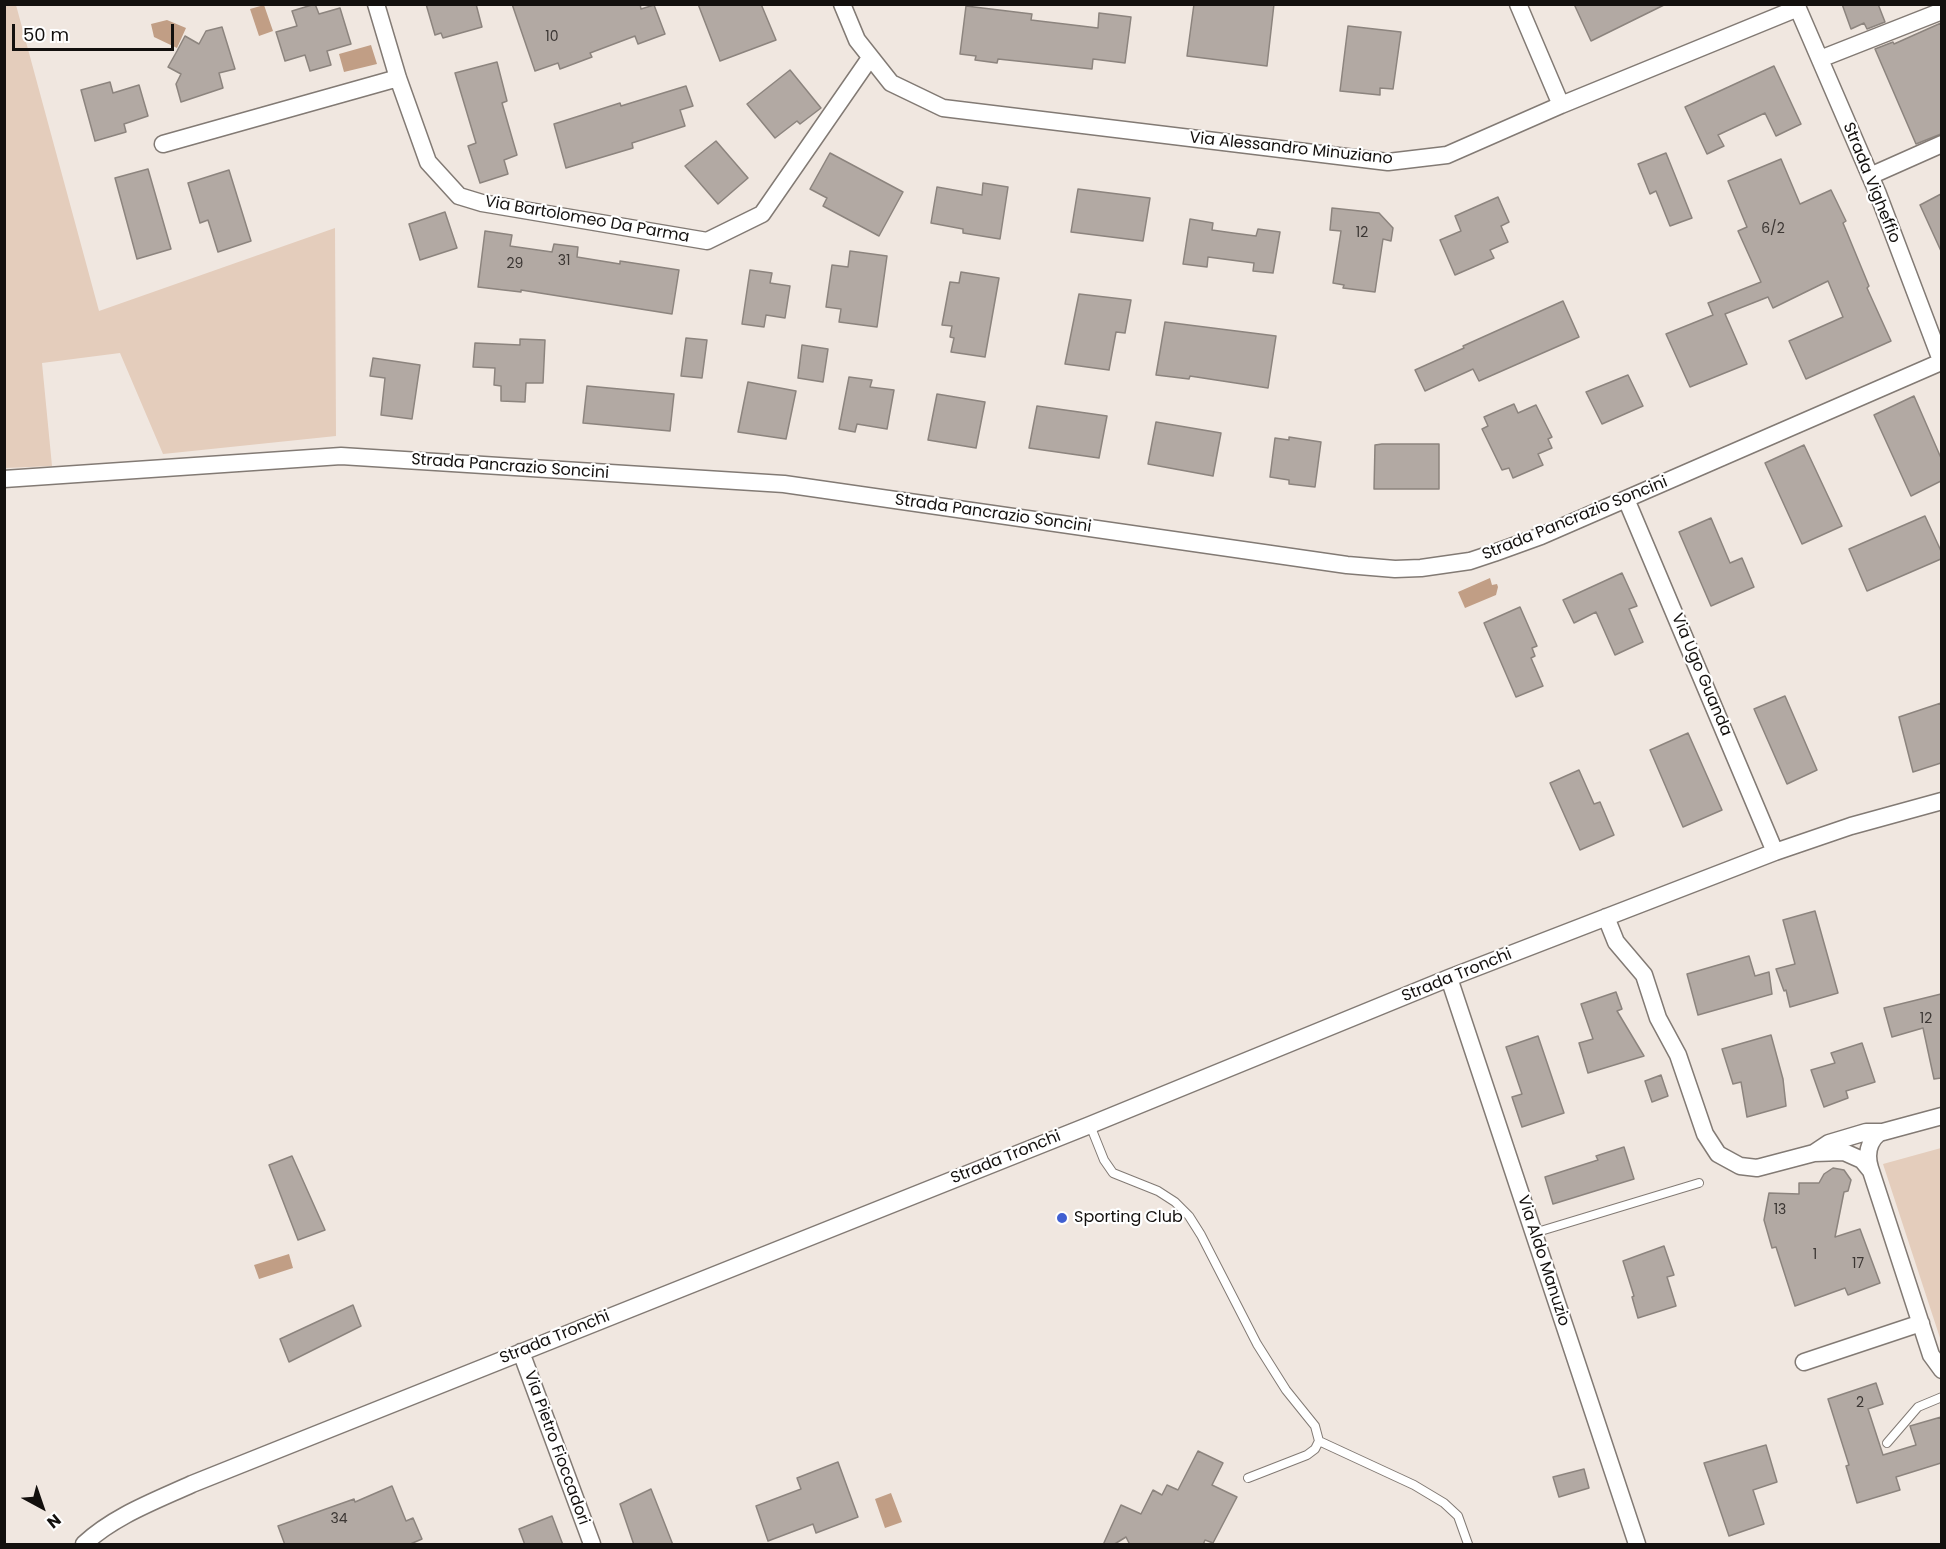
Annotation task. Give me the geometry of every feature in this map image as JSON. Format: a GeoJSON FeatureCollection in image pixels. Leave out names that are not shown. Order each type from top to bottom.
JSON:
{"type":"FeatureCollection","features":[{"type":"Feature","properties":{"kind":"street","name":"Via Bartolomeo Da Parma"},"geometry":{"type":"LineString","coordinates":[[376,4],[398,78],[428,162],[459,196],[482,203],[706,241],[762,214],[870,58]]}},
{"type":"Feature","properties":{"kind":"street","name":"Via Alessandro Minuziano"},"geometry":{"type":"LineString","coordinates":[[842,4],[856,40],[891,83],[943,108],[1388,162],[1447,155],[1797,6]]}},
{"type":"Feature","properties":{"kind":"street"},"geometry":{"type":"LineString","coordinates":[[1518,4],[1561,105]]}},
{"type":"Feature","properties":{"kind":"street","name":"Strada Vigheffio"},"geometry":{"type":"LineString","coordinates":[[1797,6],[1870,176],[1941,363]]}},
{"type":"Feature","properties":{"kind":"street"},"geometry":{"type":"LineString","coordinates":[[1820,59],[1941,11]]}},
{"type":"Feature","properties":{"kind":"street"},"geometry":{"type":"LineString","coordinates":[[163,144],[398,78]]}},
{"type":"Feature","properties":{"kind":"street"},"geometry":{"type":"LineString","coordinates":[[1870,176],[1941,144]]}},
{"type":"Feature","properties":{"kind":"street","name":"Strada Pancrazio Soncini"},"geometry":{"type":"LineString","coordinates":[[4,478],[340,456],[784,484],[1347,565],[1395,569],[1445,565],[1494,554],[1941,363]]}},
{"type":"Feature","properties":{"kind":"street","name":"Via Ugo Guanda"},"geometry":{"type":"LineString","coordinates":[[1626,499],[1775,852]]}},
{"type":"Feature","properties":{"kind":"street","name":"Strada Tronchi"},"geometry":{"type":"LineString","coordinates":[[84,1545],[112,1523],[134,1510],[192,1484],[1090,1125],[1449,978],[1775,852],[1851,826],[1941,801]]}},
{"type":"Feature","properties":{"kind":"street"},"geometry":{"type":"LineString","coordinates":[[1606,918],[1620,948],[1644,975],[1658,1018],[1677,1055],[1705,1134],[1718,1154],[1740,1166],[1757,1168],[1814,1153],[1848,1153],[1862,1160],[1871,1171]]}},
{"type":"Feature","properties":{"kind":"street","name":"Via Aldo Manuzio"},"geometry":{"type":"LineString","coordinates":[[1449,978],[1638,1545]]}},
{"type":"Feature","properties":{"kind":"street"},"geometry":{"type":"LineString","coordinates":[[1941,1116],[1883,1132],[1875,1136],[1868,1150],[1871,1171],[1921,1323],[1934,1361],[1941,1370]]}},
{"type":"Feature","properties":{"kind":"street"},"geometry":{"type":"LineString","coordinates":[[1814,1153],[1829,1143],[1866,1132],[1883,1132]]}},
{"type":"Feature","properties":{"kind":"street"},"geometry":{"type":"LineString","coordinates":[[1804,1362],[1921,1323]]}},
{"type":"Feature","properties":{"kind":"street","name":"Via Pietro Fioccadori"},"geometry":{"type":"LineString","coordinates":[[521,1352],[592,1545]]}},
{"type":"Feature","properties":{"kind":"lane"},"geometry":{"type":"LineString","coordinates":[[1090,1125],[1104,1160],[1113,1173],[1158,1191],[1175,1202],[1189,1216],[1257,1344],[1287,1390],[1315,1426],[1319,1441],[1315,1449],[1307,1455],[1248,1478]]}},
{"type":"Feature","properties":{"kind":"lane"},"geometry":{"type":"LineString","coordinates":[[1534,1233],[1699,1183]]}},
{"type":"Feature","properties":{"kind":"lane"},"geometry":{"type":"LineString","coordinates":[[1887,1443],[1918,1407],[1941,1397]]}},
{"type":"Feature","properties":{"kind":"lane"},"geometry":{"type":"LineString","coordinates":[[1319,1441],[1414,1485],[1444,1503],[1458,1516],[1468,1545]]}},
{"type":"Feature","properties":{"kind":"shaded area"},"geometry":{"type":"Polygon","coordinates":[[[4,5],[16,5],[99,311],[335,228],[336,436],[163,454],[120,353],[42,363],[52,466],[5,468],[4,5]]]}},
{"type":"Feature","properties":{"kind":"shaded area"},"geometry":{"type":"Polygon","coordinates":[[[264,5],[273,31],[259,36],[250,9],[264,5]]]}},
{"type":"Feature","properties":{"kind":"shaded area"},"geometry":{"type":"Polygon","coordinates":[[[167,20],[186,28],[177,48],[154,37],[151,24],[167,20]]]}},
{"type":"Feature","properties":{"kind":"shaded area"},"geometry":{"type":"Polygon","coordinates":[[[371,45],[377,64],[344,72],[339,54],[371,45]]]}},
{"type":"Feature","properties":{"kind":"shaded area"},"geometry":{"type":"Polygon","coordinates":[[[1490,578],[1492,585],[1497,584],[1496,595],[1465,608],[1458,592],[1490,578]]]}},
{"type":"Feature","properties":{"kind":"shaded area"},"geometry":{"type":"Polygon","coordinates":[[[1942,1148],[1941,1341],[1883,1164],[1942,1148]]]}},
{"type":"Feature","properties":{"kind":"shaded area"},"geometry":{"type":"Polygon","coordinates":[[[289,1254],[293,1268],[259,1279],[254,1265],[289,1254]]]}},
{"type":"Feature","properties":{"kind":"shaded area"},"geometry":{"type":"Polygon","coordinates":[[[891,1493],[902,1522],[885,1528],[875,1499],[891,1493]]]}},
{"type":"Feature","properties":{"kind":"building"},"geometry":{"type":"Polygon","coordinates":[[[315,4],[319,14],[340,8],[351,44],[327,51],[331,65],[310,71],[305,55],[285,61],[276,32],[297,26],[292,11],[315,4]]]}},
{"type":"Feature","properties":{"kind":"building"},"geometry":{"type":"Polygon","coordinates":[[[426,4],[476,4],[482,27],[443,38],[441,33],[435,35],[426,4]]]}},
{"type":"Feature","properties":{"kind":"building"},"geometry":{"type":"Polygon","coordinates":[[[512,4],[640,4],[641,9],[654,5],[665,34],[638,44],[635,36],[590,53],[592,57],[560,69],[558,63],[535,71],[512,4]]]}},
{"type":"Feature","properties":{"kind":"building"},"geometry":{"type":"Polygon","coordinates":[[[698,4],[761,4],[776,40],[720,61],[698,4]]]}},
{"type":"Feature","properties":{"kind":"building"},"geometry":{"type":"Polygon","coordinates":[[[1194,4],[1274,4],[1267,66],[1187,56],[1194,4]]]}},
{"type":"Feature","properties":{"kind":"building"},"geometry":{"type":"Polygon","coordinates":[[[1574,4],[1666,4],[1591,41],[1574,4]]]}},
{"type":"Feature","properties":{"kind":"building"},"geometry":{"type":"Polygon","coordinates":[[[1842,4],[1878,4],[1885,22],[1867,29],[1864,23],[1851,29],[1842,4]]]}},
{"type":"Feature","properties":{"kind":"building"},"geometry":{"type":"Polygon","coordinates":[[[966,6],[1032,14],[1031,20],[1098,28],[1099,13],[1131,17],[1125,63],[1093,59],[1092,69],[998,59],[997,63],[975,60],[976,56],[960,54],[966,6]]]}},
{"type":"Feature","properties":{"kind":"building"},"geometry":{"type":"Polygon","coordinates":[[[1941,23],[1941,134],[1916,144],[1875,49],[1893,42],[1894,44],[1941,23]]]}},
{"type":"Feature","properties":{"kind":"building"},"geometry":{"type":"Polygon","coordinates":[[[1348,26],[1401,32],[1393,89],[1380,88],[1380,95],[1340,91],[1348,26]]]}},
{"type":"Feature","properties":{"kind":"building"},"geometry":{"type":"Polygon","coordinates":[[[222,27],[235,69],[219,73],[223,88],[181,102],[176,84],[181,74],[168,67],[185,36],[199,44],[206,31],[222,27]]]}},
{"type":"Feature","properties":{"kind":"building"},"geometry":{"type":"Polygon","coordinates":[[[497,62],[507,101],[502,103],[517,155],[504,160],[508,174],[480,183],[468,146],[476,143],[455,73],[497,62]]]}},
{"type":"Feature","properties":{"kind":"building"},"geometry":{"type":"Polygon","coordinates":[[[1774,66],[1801,124],[1776,136],[1765,113],[1718,135],[1724,146],[1707,154],[1685,107],[1774,66]]]}},
{"type":"Feature","properties":{"kind":"building"},"geometry":{"type":"Polygon","coordinates":[[[790,70],[821,108],[800,124],[797,121],[775,138],[747,104],[790,70]]]}},
{"type":"Feature","properties":{"kind":"building"},"geometry":{"type":"Polygon","coordinates":[[[110,82],[113,93],[139,85],[148,116],[124,124],[126,132],[95,141],[81,90],[110,82]]]}},
{"type":"Feature","properties":{"kind":"building"},"geometry":{"type":"Polygon","coordinates":[[[686,86],[693,106],[680,110],[685,126],[632,143],[633,148],[566,168],[554,124],[620,103],[621,106],[686,86]]]}},
{"type":"Feature","properties":{"kind":"building"},"geometry":{"type":"Polygon","coordinates":[[[716,141],[748,178],[718,204],[685,166],[716,141]]]}},
{"type":"Feature","properties":{"kind":"building"},"geometry":{"type":"Polygon","coordinates":[[[830,153],[903,192],[879,236],[823,206],[827,198],[810,189],[830,153]]]}},
{"type":"Feature","properties":{"kind":"building"},"geometry":{"type":"Polygon","coordinates":[[[1666,153],[1692,218],[1670,226],[1656,191],[1650,194],[1638,164],[1666,153]]]}},
{"type":"Feature","properties":{"kind":"building"},"geometry":{"type":"Polygon","coordinates":[[[1781,159],[1800,204],[1831,190],[1846,221],[1843,223],[1869,286],[1867,288],[1891,341],[1806,379],[1789,341],[1843,317],[1828,281],[1773,308],[1768,297],[1725,314],[1747,364],[1690,387],[1666,334],[1713,315],[1708,303],[1761,282],[1738,231],[1747,227],[1728,181],[1781,159]]]}},
{"type":"Feature","properties":{"kind":"building"},"geometry":{"type":"Polygon","coordinates":[[[148,169],[171,249],[137,259],[115,178],[148,169]]]}},
{"type":"Feature","properties":{"kind":"building"},"geometry":{"type":"Polygon","coordinates":[[[229,170],[251,241],[218,252],[208,220],[200,223],[188,183],[229,170]]]}},
{"type":"Feature","properties":{"kind":"building"},"geometry":{"type":"Polygon","coordinates":[[[983,183],[1008,187],[1000,239],[963,233],[963,229],[931,223],[937,187],[982,195],[983,183]]]}},
{"type":"Feature","properties":{"kind":"building"},"geometry":{"type":"Polygon","coordinates":[[[1078,189],[1150,198],[1143,241],[1071,232],[1078,189]]]}},
{"type":"Feature","properties":{"kind":"building"},"geometry":{"type":"Polygon","coordinates":[[[1941,194],[1941,251],[1920,205],[1941,194]]]}},
{"type":"Feature","properties":{"kind":"building"},"geometry":{"type":"Polygon","coordinates":[[[1498,197],[1509,222],[1501,226],[1508,242],[1490,250],[1494,258],[1455,275],[1440,240],[1461,231],[1455,216],[1498,197]]]}},
{"type":"Feature","properties":{"kind":"building"},"geometry":{"type":"Polygon","coordinates":[[[1332,208],[1379,213],[1393,228],[1391,241],[1383,239],[1375,292],[1343,288],[1344,285],[1333,283],[1341,231],[1330,230],[1332,208]]]}},
{"type":"Feature","properties":{"kind":"building"},"geometry":{"type":"Polygon","coordinates":[[[445,212],[457,248],[420,260],[409,224],[445,212]]]}},
{"type":"Feature","properties":{"kind":"building"},"geometry":{"type":"Polygon","coordinates":[[[1190,219],[1213,223],[1212,230],[1256,236],[1258,229],[1280,232],[1273,273],[1253,271],[1254,263],[1208,257],[1207,267],[1183,264],[1190,219]]]}},
{"type":"Feature","properties":{"kind":"building"},"geometry":{"type":"Polygon","coordinates":[[[485,231],[512,235],[510,246],[552,252],[554,244],[578,247],[577,257],[679,270],[672,314],[521,290],[521,292],[478,287],[485,231]]]}},
{"type":"Feature","properties":{"kind":"building"},"geometry":{"type":"Polygon","coordinates":[[[850,251],[887,256],[877,327],[839,322],[841,309],[826,307],[832,265],[848,267],[850,251]]]}},
{"type":"Feature","properties":{"kind":"building"},"geometry":{"type":"Polygon","coordinates":[[[750,270],[772,273],[770,283],[790,286],[785,318],[766,315],[764,327],[742,324],[750,270]]]}},
{"type":"Feature","properties":{"kind":"building"},"geometry":{"type":"Polygon","coordinates":[[[961,272],[999,278],[985,357],[951,352],[954,338],[950,337],[952,326],[942,325],[950,282],[959,283],[961,272]]]}},
{"type":"Feature","properties":{"kind":"building"},"geometry":{"type":"Polygon","coordinates":[[[1079,294],[1131,300],[1125,333],[1116,332],[1109,370],[1065,364],[1079,294]]]}},
{"type":"Feature","properties":{"kind":"building"},"geometry":{"type":"Polygon","coordinates":[[[1563,301],[1579,337],[1479,381],[1473,369],[1425,391],[1415,370],[1563,301]]]}},
{"type":"Feature","properties":{"kind":"building"},"geometry":{"type":"Polygon","coordinates":[[[1165,322],[1276,336],[1268,388],[1190,376],[1189,379],[1156,375],[1165,322]]]}},
{"type":"Feature","properties":{"kind":"building"},"geometry":{"type":"Polygon","coordinates":[[[686,338],[707,340],[702,378],[681,376],[686,338]]]}},
{"type":"Feature","properties":{"kind":"building"},"geometry":{"type":"Polygon","coordinates":[[[520,339],[545,340],[543,383],[526,383],[525,402],[501,401],[501,386],[494,385],[495,368],[473,367],[475,343],[520,345],[520,339]]]}},
{"type":"Feature","properties":{"kind":"building"},"geometry":{"type":"Polygon","coordinates":[[[802,345],[828,349],[823,382],[798,378],[802,345]]]}},
{"type":"Feature","properties":{"kind":"building"},"geometry":{"type":"Polygon","coordinates":[[[373,358],[420,365],[412,419],[381,415],[385,378],[370,376],[373,358]]]}},
{"type":"Feature","properties":{"kind":"building"},"geometry":{"type":"Polygon","coordinates":[[[1628,375],[1643,406],[1602,424],[1586,392],[1628,375]]]}},
{"type":"Feature","properties":{"kind":"building"},"geometry":{"type":"Polygon","coordinates":[[[849,377],[872,380],[870,387],[894,390],[887,429],[857,424],[855,432],[839,429],[849,377]]]}},
{"type":"Feature","properties":{"kind":"building"},"geometry":{"type":"Polygon","coordinates":[[[748,382],[796,391],[786,439],[738,432],[748,382]]]}},
{"type":"Feature","properties":{"kind":"building"},"geometry":{"type":"Polygon","coordinates":[[[587,386],[674,394],[670,431],[583,423],[587,386]]]}},
{"type":"Feature","properties":{"kind":"building"},"geometry":{"type":"Polygon","coordinates":[[[937,394],[985,402],[976,448],[928,440],[937,394]]]}},
{"type":"Feature","properties":{"kind":"building"},"geometry":{"type":"Polygon","coordinates":[[[1914,396],[1941,458],[1941,481],[1911,496],[1874,415],[1914,396]]]}},
{"type":"Feature","properties":{"kind":"building"},"geometry":{"type":"Polygon","coordinates":[[[1514,404],[1518,413],[1536,405],[1552,437],[1548,439],[1552,448],[1538,454],[1543,465],[1513,478],[1509,468],[1502,470],[1482,429],[1488,426],[1484,417],[1514,404]]]}},
{"type":"Feature","properties":{"kind":"building"},"geometry":{"type":"Polygon","coordinates":[[[1037,406],[1107,416],[1099,458],[1029,448],[1037,406]]]}},
{"type":"Feature","properties":{"kind":"building"},"geometry":{"type":"Polygon","coordinates":[[[1156,422],[1221,433],[1213,476],[1148,464],[1156,422]]]}},
{"type":"Feature","properties":{"kind":"building"},"geometry":{"type":"Polygon","coordinates":[[[1289,437],[1321,442],[1315,487],[1289,484],[1289,480],[1270,477],[1275,438],[1289,440],[1289,437]]]}},
{"type":"Feature","properties":{"kind":"building"},"geometry":{"type":"Polygon","coordinates":[[[1439,444],[1439,489],[1374,489],[1375,445],[1439,444]]]}},
{"type":"Feature","properties":{"kind":"building"},"geometry":{"type":"Polygon","coordinates":[[[1804,445],[1842,526],[1802,544],[1765,463],[1804,445]]]}},
{"type":"Feature","properties":{"kind":"building"},"geometry":{"type":"Polygon","coordinates":[[[1925,516],[1941,551],[1941,559],[1867,591],[1849,549],[1925,516]]]}},
{"type":"Feature","properties":{"kind":"building"},"geometry":{"type":"Polygon","coordinates":[[[1711,518],[1730,563],[1742,558],[1754,587],[1711,606],[1679,532],[1711,518]]]}},
{"type":"Feature","properties":{"kind":"building"},"geometry":{"type":"Polygon","coordinates":[[[1622,573],[1637,606],[1629,609],[1643,642],[1615,655],[1596,612],[1574,623],[1563,600],[1622,573]]]}},
{"type":"Feature","properties":{"kind":"building"},"geometry":{"type":"Polygon","coordinates":[[[1520,607],[1537,646],[1532,648],[1535,656],[1531,658],[1543,686],[1516,697],[1484,623],[1520,607]]]}},
{"type":"Feature","properties":{"kind":"building"},"geometry":{"type":"Polygon","coordinates":[[[1785,696],[1817,770],[1787,784],[1754,709],[1785,696]]]}},
{"type":"Feature","properties":{"kind":"building"},"geometry":{"type":"Polygon","coordinates":[[[1941,703],[1941,763],[1913,772],[1899,717],[1941,703]]]}},
{"type":"Feature","properties":{"kind":"building"},"geometry":{"type":"Polygon","coordinates":[[[1688,733],[1722,810],[1683,827],[1650,750],[1688,733]]]}},
{"type":"Feature","properties":{"kind":"building"},"geometry":{"type":"Polygon","coordinates":[[[1579,770],[1594,804],[1600,802],[1614,835],[1580,850],[1550,783],[1579,770]]]}},
{"type":"Feature","properties":{"kind":"building"},"geometry":{"type":"Polygon","coordinates":[[[1815,911],[1838,993],[1790,1007],[1786,990],[1784,991],[1776,969],[1795,964],[1783,920],[1815,911]]]}},
{"type":"Feature","properties":{"kind":"building"},"geometry":{"type":"Polygon","coordinates":[[[1749,956],[1755,976],[1769,972],[1772,994],[1698,1015],[1687,974],[1749,956]]]}},
{"type":"Feature","properties":{"kind":"building"},"geometry":{"type":"Polygon","coordinates":[[[1616,992],[1622,1009],[1617,1011],[1644,1056],[1588,1073],[1579,1043],[1593,1039],[1581,1004],[1616,992]]]}},
{"type":"Feature","properties":{"kind":"building"},"geometry":{"type":"Polygon","coordinates":[[[1941,994],[1941,1078],[1934,1079],[1923,1028],[1892,1037],[1884,1008],[1941,994]]]}},
{"type":"Feature","properties":{"kind":"building"},"geometry":{"type":"Polygon","coordinates":[[[1771,1035],[1783,1079],[1786,1106],[1747,1117],[1741,1082],[1733,1084],[1722,1049],[1771,1035]]]}},
{"type":"Feature","properties":{"kind":"building"},"geometry":{"type":"Polygon","coordinates":[[[1538,1036],[1564,1113],[1522,1127],[1512,1097],[1522,1094],[1506,1047],[1538,1036]]]}},
{"type":"Feature","properties":{"kind":"building"},"geometry":{"type":"Polygon","coordinates":[[[1862,1043],[1875,1082],[1846,1091],[1848,1098],[1824,1107],[1811,1070],[1835,1063],[1831,1053],[1862,1043]]]}},
{"type":"Feature","properties":{"kind":"building"},"geometry":{"type":"Polygon","coordinates":[[[1661,1075],[1668,1096],[1652,1102],[1645,1081],[1661,1075]]]}},
{"type":"Feature","properties":{"kind":"building"},"geometry":{"type":"Polygon","coordinates":[[[1624,1147],[1634,1179],[1553,1204],[1545,1177],[1598,1160],[1596,1156],[1624,1147]]]}},
{"type":"Feature","properties":{"kind":"building"},"geometry":{"type":"Polygon","coordinates":[[[292,1156],[325,1230],[298,1240],[269,1165],[292,1156]]]}},
{"type":"Feature","properties":{"kind":"building"},"geometry":{"type":"Polygon","coordinates":[[[1833,1168],[1844,1170],[1851,1180],[1848,1191],[1844,1192],[1835,1237],[1860,1229],[1880,1283],[1848,1295],[1845,1288],[1795,1306],[1776,1247],[1772,1248],[1764,1220],[1769,1193],[1799,1194],[1799,1183],[1819,1183],[1824,1174],[1833,1168]]]}},
{"type":"Feature","properties":{"kind":"building"},"geometry":{"type":"Polygon","coordinates":[[[1664,1246],[1674,1275],[1667,1277],[1676,1306],[1638,1318],[1623,1261],[1664,1246]]]}},
{"type":"Feature","properties":{"kind":"building"},"geometry":{"type":"Polygon","coordinates":[[[353,1305],[361,1326],[289,1362],[280,1339],[353,1305]]]}},
{"type":"Feature","properties":{"kind":"building"},"geometry":{"type":"Polygon","coordinates":[[[1876,1383],[1883,1404],[1868,1409],[1883,1455],[1916,1445],[1910,1426],[1941,1417],[1941,1463],[1896,1477],[1900,1490],[1857,1503],[1846,1466],[1849,1465],[1828,1399],[1876,1383]]]}},
{"type":"Feature","properties":{"kind":"building"},"geometry":{"type":"Polygon","coordinates":[[[1766,1445],[1777,1482],[1753,1490],[1764,1524],[1729,1536],[1704,1463],[1766,1445]]]}},
{"type":"Feature","properties":{"kind":"building"},"geometry":{"type":"Polygon","coordinates":[[[1198,1451],[1223,1463],[1212,1485],[1237,1497],[1213,1543],[1205,1540],[1203,1545],[1130,1545],[1126,1537],[1113,1545],[1103,1545],[1121,1505],[1141,1514],[1153,1490],[1162,1495],[1167,1485],[1178,1490],[1198,1451]]]}},
{"type":"Feature","properties":{"kind":"building"},"geometry":{"type":"Polygon","coordinates":[[[838,1462],[858,1517],[816,1533],[813,1524],[768,1541],[756,1506],[801,1489],[797,1478],[838,1462]]]}},
{"type":"Feature","properties":{"kind":"building"},"geometry":{"type":"Polygon","coordinates":[[[1584,1469],[1589,1488],[1559,1497],[1553,1477],[1584,1469]]]}},
{"type":"Feature","properties":{"kind":"building"},"geometry":{"type":"Polygon","coordinates":[[[392,1486],[406,1521],[413,1518],[422,1539],[408,1545],[285,1545],[278,1526],[354,1499],[355,1502],[392,1486]]]}},
{"type":"Feature","properties":{"kind":"building"},"geometry":{"type":"Polygon","coordinates":[[[651,1489],[673,1545],[634,1545],[620,1504],[651,1489]]]}},
{"type":"Feature","properties":{"kind":"building"},"geometry":{"type":"Polygon","coordinates":[[[552,1516],[563,1545],[525,1545],[519,1529],[552,1516]]]}},
{"type":"Feature","properties":{"kind":"place","name":"Sporting Club"},"geometry":{"type":"Point","coordinates":[1062,1218]}}]}
